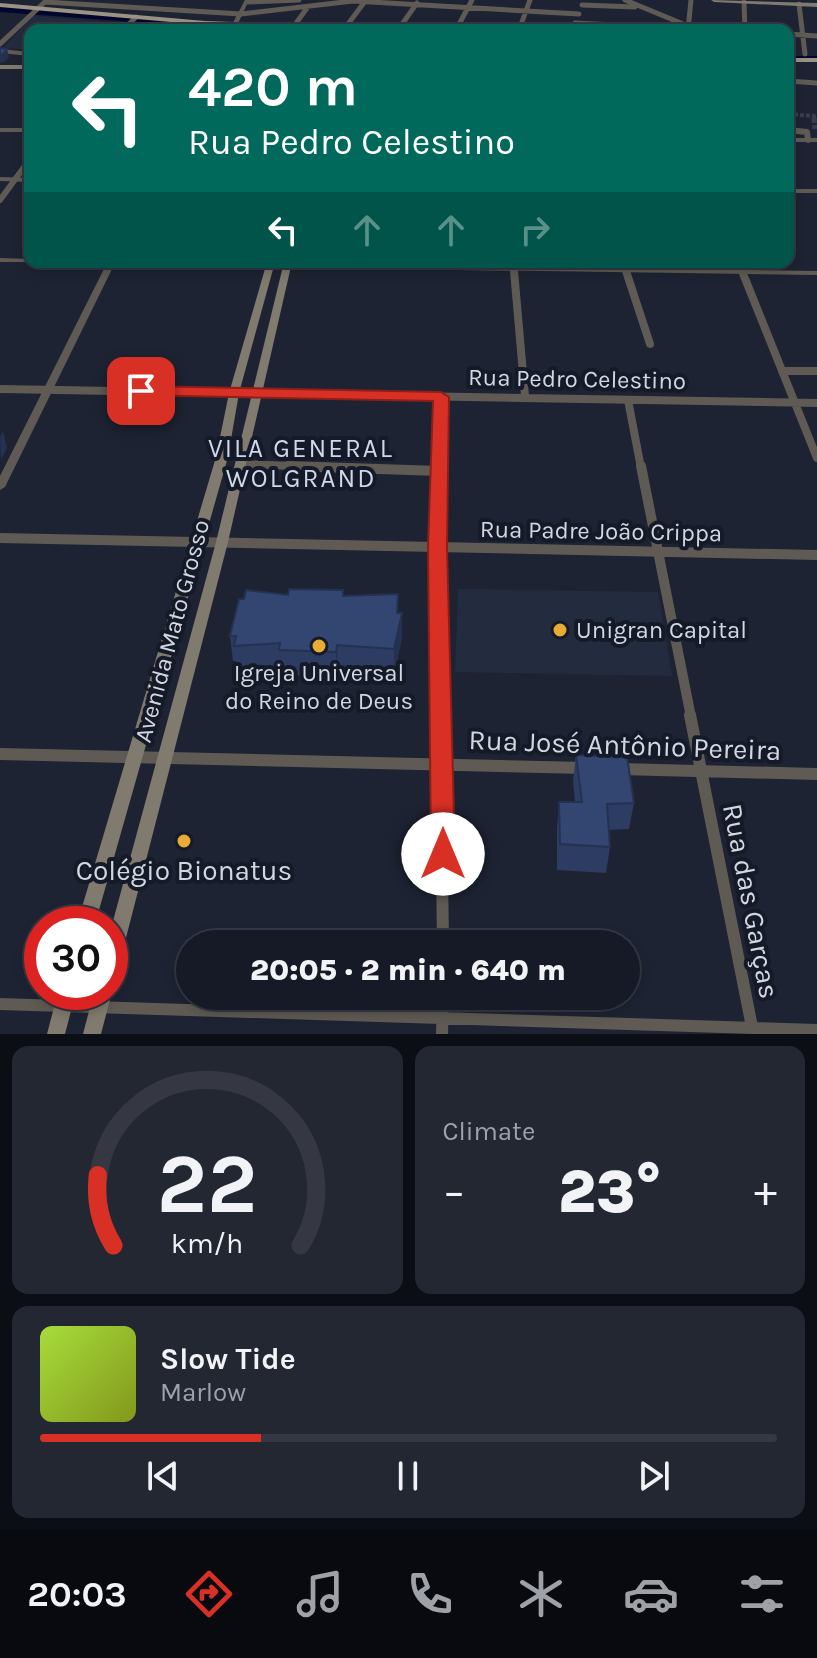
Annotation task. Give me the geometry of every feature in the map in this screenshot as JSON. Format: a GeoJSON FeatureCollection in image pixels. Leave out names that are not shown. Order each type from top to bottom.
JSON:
{"type":"FeatureCollection","features":[{"type":"Feature","properties":{"kind":"main road"},"geometry":{"type":"LineString","coordinates":[[714,0],[817,5]]}},
{"type":"Feature","properties":{"kind":"main road"},"geometry":{"type":"LineString","coordinates":[[0,8],[168,24]]}},
{"type":"Feature","properties":{"kind":"main road"},"geometry":{"type":"LineString","coordinates":[[133,20],[191,24]]}},
{"type":"Feature","properties":{"kind":"main road"},"geometry":{"type":"LineString","coordinates":[[794,56],[805,54],[817,57]]}},
{"type":"Feature","properties":{"kind":"main road"},"geometry":{"type":"LineString","coordinates":[[794,57],[817,57]]}},
{"type":"Feature","properties":{"kind":"main road"},"geometry":{"type":"LineString","coordinates":[[0,67],[24,67]]}},
{"type":"Feature","properties":{"kind":"main road","name":"Avenida Mato Grosso"},"geometry":{"type":"LineString","coordinates":[[91,906],[222,457],[234,393],[269,268]]}},
{"type":"Feature","properties":{"kind":"main road","name":"Avenida Mato Grosso"},"geometry":{"type":"LineString","coordinates":[[125,906],[222,542],[287,268]]}},
{"type":"Feature","properties":{"kind":"main road"},"geometry":{"type":"LineString","coordinates":[[222,457],[241,464]]}},
{"type":"Feature","properties":{"kind":"main road"},"geometry":{"type":"LineString","coordinates":[[56,1034],[62,1010]]}},
{"type":"Feature","properties":{"kind":"main road"},"geometry":{"type":"LineString","coordinates":[[92,1034],[98,1010]]}},
{"type":"Feature","properties":{"kind":"street"},"geometry":{"type":"LineString","coordinates":[[236,24],[247,1],[299,0]]}},
{"type":"Feature","properties":{"kind":"street"},"geometry":{"type":"LineString","coordinates":[[0,44],[44,1],[241,14],[279,12],[351,0],[579,14]]}},
{"type":"Feature","properties":{"kind":"street"},"geometry":{"type":"LineString","coordinates":[[459,24],[472,0]]}},
{"type":"Feature","properties":{"kind":"street"},"geometry":{"type":"LineString","coordinates":[[521,24],[530,0]]}},
{"type":"Feature","properties":{"kind":"street"},"geometry":{"type":"LineString","coordinates":[[625,0],[679,24]]}},
{"type":"Feature","properties":{"kind":"street"},"geometry":{"type":"LineString","coordinates":[[688,24],[691,0]]}},
{"type":"Feature","properties":{"kind":"street"},"geometry":{"type":"LineString","coordinates":[[351,24],[366,1]]}},
{"type":"Feature","properties":{"kind":"street"},"geometry":{"type":"LineString","coordinates":[[279,12],[280,2]]}},
{"type":"Feature","properties":{"kind":"street"},"geometry":{"type":"LineString","coordinates":[[404,24],[417,2]]}},
{"type":"Feature","properties":{"kind":"street"},"geometry":{"type":"LineString","coordinates":[[744,2],[745,24]]}},
{"type":"Feature","properties":{"kind":"street"},"geometry":{"type":"LineString","coordinates":[[586,24],[575,23],[582,3],[636,4]]}},
{"type":"Feature","properties":{"kind":"street"},"geometry":{"type":"LineString","coordinates":[[632,24],[636,4]]}},
{"type":"Feature","properties":{"kind":"street"},"geometry":{"type":"LineString","coordinates":[[799,4],[805,54]]}},
{"type":"Feature","properties":{"kind":"street"},"geometry":{"type":"LineString","coordinates":[[295,24],[307,8]]}},
{"type":"Feature","properties":{"kind":"street"},"geometry":{"type":"LineString","coordinates":[[129,24],[133,20]]}},
{"type":"Feature","properties":{"kind":"street"},"geometry":{"type":"LineString","coordinates":[[0,33],[11,33]]}},
{"type":"Feature","properties":{"kind":"street"},"geometry":{"type":"LineString","coordinates":[[794,34],[817,36]]}},
{"type":"Feature","properties":{"kind":"street"},"geometry":{"type":"LineString","coordinates":[[0,51],[24,53]]}},
{"type":"Feature","properties":{"kind":"street"},"geometry":{"type":"LineString","coordinates":[[794,81],[817,83]]}},
{"type":"Feature","properties":{"kind":"street"},"geometry":{"type":"LineString","coordinates":[[0,130],[24,130]]}},
{"type":"Feature","properties":{"kind":"street"},"geometry":{"type":"LineString","coordinates":[[794,131],[807,132],[808,140]]}},
{"type":"Feature","properties":{"kind":"street"},"geometry":{"type":"LineString","coordinates":[[794,140],[817,140]]}},
{"type":"Feature","properties":{"kind":"street"},"geometry":{"type":"LineString","coordinates":[[0,200],[24,167]]}},
{"type":"Feature","properties":{"kind":"street"},"geometry":{"type":"LineString","coordinates":[[0,179],[24,180]]}},
{"type":"Feature","properties":{"kind":"street"},"geometry":{"type":"LineString","coordinates":[[794,191],[817,191]]}},
{"type":"Feature","properties":{"kind":"street"},"geometry":{"type":"LineString","coordinates":[[0,260],[24,261]]}},
{"type":"Feature","properties":{"kind":"street"},"geometry":{"type":"LineString","coordinates":[[0,487],[109,268]]}},
{"type":"Feature","properties":{"kind":"street"},"geometry":{"type":"LineString","coordinates":[[525,396],[514,268],[817,273]]}},
{"type":"Feature","properties":{"kind":"street"},"geometry":{"type":"LineString","coordinates":[[741,268],[817,458]]}},
{"type":"Feature","properties":{"kind":"street"},"geometry":{"type":"LineString","coordinates":[[626,270],[650,344]]}},
{"type":"Feature","properties":{"kind":"street"},"geometry":{"type":"LineString","coordinates":[[782,371],[817,371]]}},
{"type":"Feature","properties":{"kind":"street","name":"Rua Pedro Celestino"},"geometry":{"type":"LineString","coordinates":[[0,389],[817,403]]}},
{"type":"Feature","properties":{"kind":"street"},"geometry":{"type":"LineString","coordinates":[[441,397],[437,547],[443,764],[443,930]]}},
{"type":"Feature","properties":{"kind":"street","name":"Rua das Garças"},"geometry":{"type":"LineString","coordinates":[[628,400],[753,1031]]}},
{"type":"Feature","properties":{"kind":"street"},"geometry":{"type":"LineString","coordinates":[[241,464],[439,471]]}},
{"type":"Feature","properties":{"kind":"street","name":"Rua Padre João Crippa"},"geometry":{"type":"LineString","coordinates":[[0,538],[817,555]]}},
{"type":"Feature","properties":{"kind":"street","name":"Rua José Antônio Pereira"},"geometry":{"type":"LineString","coordinates":[[0,754],[594,768]]}},
{"type":"Feature","properties":{"kind":"street","name":"Rua José Antônio Pereira"},"geometry":{"type":"LineString","coordinates":[[609,769],[817,774]]}},
{"type":"Feature","properties":{"kind":"street"},"geometry":{"type":"LineString","coordinates":[[128,1001],[753,1031],[817,1030]]}},
{"type":"Feature","properties":{"kind":"street"},"geometry":{"type":"LineString","coordinates":[[0,1004],[24,1002]]}},
{"type":"Feature","properties":{"kind":"street"},"geometry":{"type":"LineString","coordinates":[[442,1034],[443,1010]]}},
{"type":"Feature","properties":{"kind":"shaded area"},"geometry":{"type":"Polygon","coordinates":[[[33,16],[118,23],[117,24],[26,24],[33,16]]]}},
{"type":"Feature","properties":{"kind":"shaded area"},"geometry":{"type":"Polygon","coordinates":[[[24,26],[24,50],[3,48],[24,26]]]}},
{"type":"Feature","properties":{"kind":"shaded area"},"geometry":{"type":"Polygon","coordinates":[[[439,268],[741,268],[743,272],[439,268]]]}},
{"type":"Feature","properties":{"kind":"shaded area","name":"Unigran Capital"},"geometry":{"type":"Polygon","coordinates":[[[458,589],[658,592],[672,676],[455,672],[458,589]]]}},
{"type":"Feature","properties":{"kind":"building"},"geometry":{"type":"Polygon","coordinates":[[[289,589],[343,590],[343,596],[398,594],[397,613],[402,613],[394,649],[337,645],[336,652],[279,650],[280,643],[234,646],[236,636],[230,636],[239,599],[244,599],[246,590],[288,595],[289,589]]]}},
{"type":"Feature","properties":{"kind":"building"},"geometry":{"type":"Polygon","coordinates":[[[576,755],[627,757],[634,803],[607,804],[610,847],[560,844],[559,802],[582,802],[576,755]]]}},
{"type":"Feature","properties":{"kind":"waterway"},"geometry":{"type":"LineString","coordinates":[[0,9],[196,24]]}},
{"type":"Feature","properties":{"kind":"waterway"},"geometry":{"type":"LineString","coordinates":[[794,57],[817,57]]}},
{"type":"Feature","properties":{"kind":"tunnel"},"geometry":{"type":"LineString","coordinates":[[794,114],[814,118]]}},
{"type":"Feature","properties":{"kind":"tunnel"},"geometry":{"type":"LineString","coordinates":[[814,118],[815,129]]}},
{"type":"Feature","properties":{"kind":"place","name":"Unigran Capital"},"geometry":{"type":"Point","coordinates":[560,630]}},
{"type":"Feature","properties":{"kind":"place","name":"Igreja Universal do Reino de Deus"},"geometry":{"type":"Point","coordinates":[319,646]}},
{"type":"Feature","properties":{"kind":"place","name":"Colégio Bionatus"},"geometry":{"type":"Point","coordinates":[184,841]}},
{"type":"Feature","properties":{"kind":"district","name":"VILA GENERAL WOLGRAND"},"geometry":{"type":"Point","coordinates":[301,463]}},
{"type":"Feature","properties":{"kind":"route"},"geometry":{"type":"LineString","coordinates":[[141,391],[441,397],[437,547],[443,854]]}}]}
